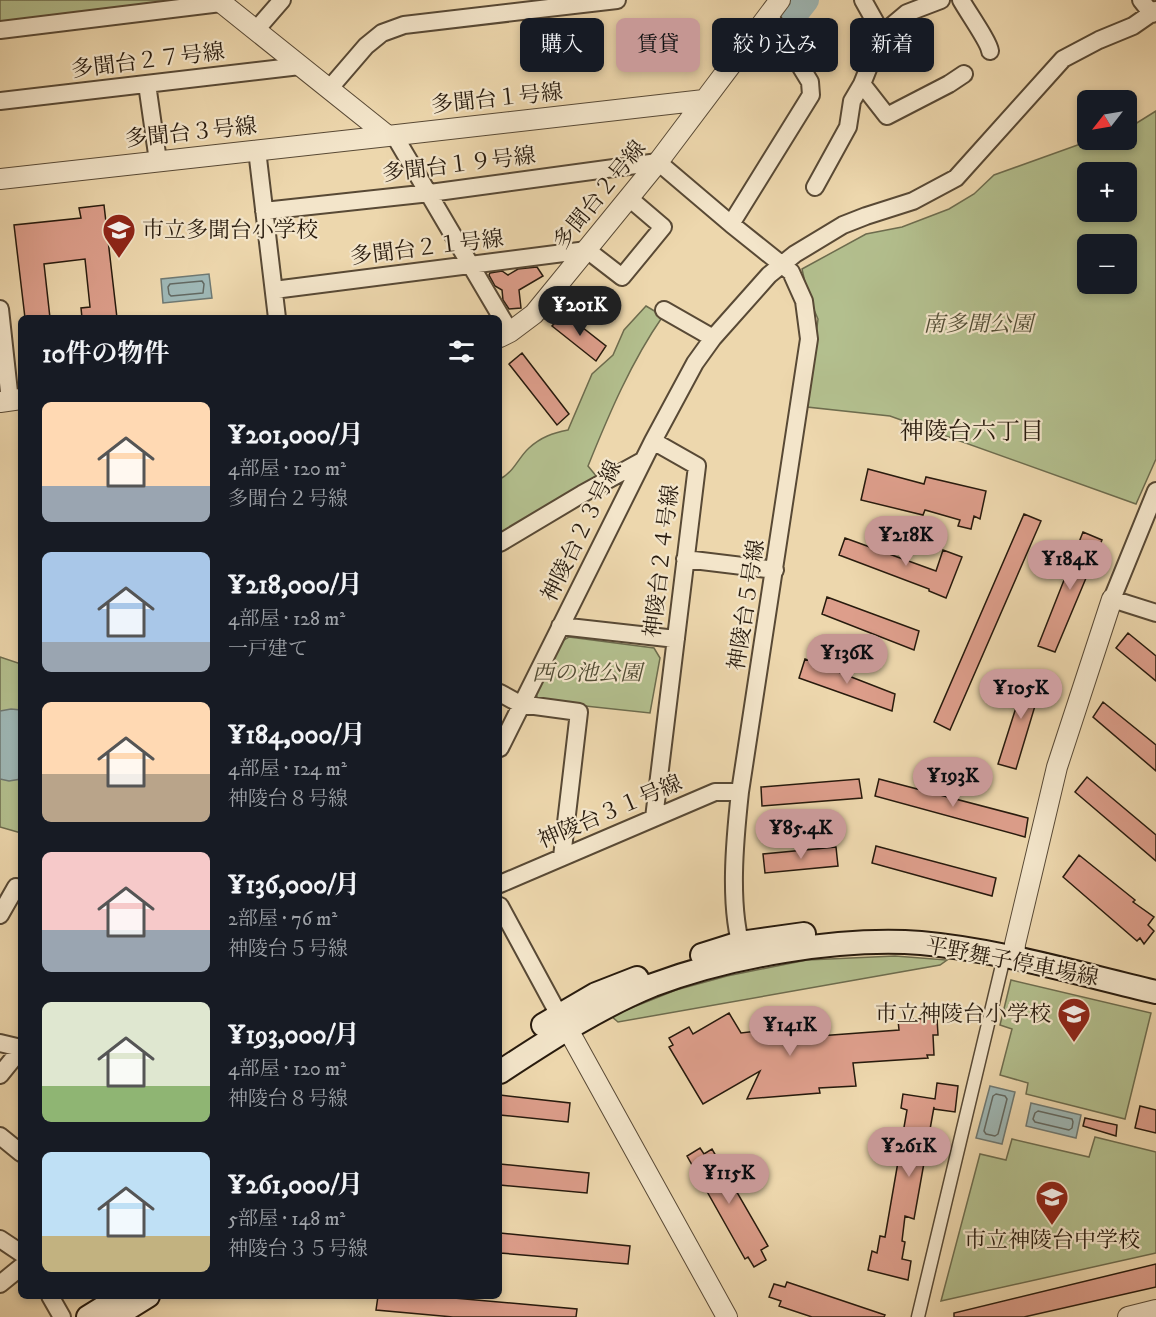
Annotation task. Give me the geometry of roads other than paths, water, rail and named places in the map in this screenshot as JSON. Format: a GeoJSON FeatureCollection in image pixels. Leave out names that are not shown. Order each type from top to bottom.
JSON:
{"type":"FeatureCollection","features":[{"type":"Feature","properties":{"kind":"main road","name":"平野舞子停車場線"},"geometry":{"type":"LineString","coordinates":[[502,1070],[596,994],[660,969],[817,932],[935,933],[1156,992]]}},
{"type":"Feature","properties":{"kind":"main road","name":"平野舞子停車場線"},"geometry":{"type":"LineString","coordinates":[[1011,953],[1156,978]]}},
{"type":"Feature","properties":{"kind":"main road","name":"平野舞子停車場線"},"geometry":{"type":"LineString","coordinates":[[502,1053],[563,1021]]}},
{"type":"Feature","properties":{"kind":"main road"},"geometry":{"type":"LineString","coordinates":[[88,1317],[117,1299]]}},
{"type":"Feature","properties":{"kind":"main road"},"geometry":{"type":"LineString","coordinates":[[114,1317],[143,1299]]}},
{"type":"Feature","properties":{"kind":"street"},"geometry":{"type":"LineString","coordinates":[[256,30],[282,0]]}},
{"type":"Feature","properties":{"kind":"street"},"geometry":{"type":"LineString","coordinates":[[329,89],[366,46],[382,33],[404,25],[617,0]]}},
{"type":"Feature","properties":{"kind":"street"},"geometry":{"type":"LineString","coordinates":[[862,0],[873,18]]}},
{"type":"Feature","properties":{"kind":"street"},"geometry":{"type":"LineString","coordinates":[[901,18],[907,13],[940,0]]}},
{"type":"Feature","properties":{"kind":"street"},"geometry":{"type":"LineString","coordinates":[[961,0],[982,37],[989,44],[990,51]]}},
{"type":"Feature","properties":{"kind":"street"},"geometry":{"type":"LineString","coordinates":[[1141,0],[1154,12]]}},
{"type":"Feature","properties":{"kind":"street"},"geometry":{"type":"LineString","coordinates":[[0,30],[220,1],[391,136],[430,193],[472,265],[496,315]]}},
{"type":"Feature","properties":{"kind":"street"},"geometry":{"type":"LineString","coordinates":[[704,100],[774,7],[810,82],[811,95],[731,224]]}},
{"type":"Feature","properties":{"kind":"street","name":"神陵台２３号線"},"geometry":{"type":"LineString","coordinates":[[502,744],[642,461],[695,363],[713,338],[769,275],[795,254],[843,225],[913,201],[956,178],[1063,59],[1099,40],[1133,26],[1154,12]]}},
{"type":"Feature","properties":{"kind":"street","name":"多聞台２７号線"},"geometry":{"type":"LineString","coordinates":[[0,101],[300,66]]}},
{"type":"Feature","properties":{"kind":"street"},"geometry":{"type":"LineString","coordinates":[[815,187],[848,127],[852,101],[867,72]]}},
{"type":"Feature","properties":{"kind":"street"},"geometry":{"type":"LineString","coordinates":[[862,84],[887,116],[964,74]]}},
{"type":"Feature","properties":{"kind":"street"},"geometry":{"type":"LineString","coordinates":[[147,84],[158,161]]}},
{"type":"Feature","properties":{"kind":"street","name":"多聞台１号線"},"geometry":{"type":"LineString","coordinates":[[391,136],[704,100]]}},
{"type":"Feature","properties":{"kind":"street","name":"多聞台２号線"},"geometry":{"type":"LineString","coordinates":[[505,334],[534,314],[658,162],[704,100]]}},
{"type":"Feature","properties":{"kind":"street","name":"多聞台３号線"},"geometry":{"type":"LineString","coordinates":[[0,178],[391,136]]}},
{"type":"Feature","properties":{"kind":"street"},"geometry":{"type":"LineString","coordinates":[[257,150],[277,315]]}},
{"type":"Feature","properties":{"kind":"street","name":"神陵台５号線"},"geometry":{"type":"LineString","coordinates":[[658,162],[791,272],[804,301],[809,339],[740,792],[734,848],[736,904],[743,951]]}},
{"type":"Feature","properties":{"kind":"street","name":"多聞台１９号線"},"geometry":{"type":"LineString","coordinates":[[264,211],[430,193],[658,162]]}},
{"type":"Feature","properties":{"kind":"street"},"geometry":{"type":"LineString","coordinates":[[587,250],[622,277],[663,227],[629,198]]}},
{"type":"Feature","properties":{"kind":"street","name":"多聞台２１号線"},"geometry":{"type":"LineString","coordinates":[[274,290],[587,250]]}},
{"type":"Feature","properties":{"kind":"street"},"geometry":{"type":"LineString","coordinates":[[0,309],[10,401]]}},
{"type":"Feature","properties":{"kind":"street"},"geometry":{"type":"LineString","coordinates":[[664,310],[713,338]]}},
{"type":"Feature","properties":{"kind":"street","name":"神陵台２４号線"},"geometry":{"type":"LineString","coordinates":[[653,441],[697,466],[654,818]]}},
{"type":"Feature","properties":{"kind":"street"},"geometry":{"type":"LineString","coordinates":[[502,542],[642,461]]}},
{"type":"Feature","properties":{"kind":"street"},"geometry":{"type":"LineString","coordinates":[[918,1317],[1056,767],[1112,599],[1156,491]]}},
{"type":"Feature","properties":{"kind":"street"},"geometry":{"type":"LineString","coordinates":[[685,559],[775,570]]}},
{"type":"Feature","properties":{"kind":"street"},"geometry":{"type":"LineString","coordinates":[[1112,599],[1156,613]]}},
{"type":"Feature","properties":{"kind":"street"},"geometry":{"type":"LineString","coordinates":[[560,626],[676,639]]}},
{"type":"Feature","properties":{"kind":"street"},"geometry":{"type":"LineString","coordinates":[[502,694],[520,704],[579,712],[562,857]]}},
{"type":"Feature","properties":{"kind":"street","name":"神陵台３１号線"},"geometry":{"type":"LineString","coordinates":[[502,883],[715,792],[740,792]]}},
{"type":"Feature","properties":{"kind":"street"},"geometry":{"type":"LineString","coordinates":[[0,915],[12,886]]}},
{"type":"Feature","properties":{"kind":"street"},"geometry":{"type":"LineString","coordinates":[[502,910],[727,1317]]}},
{"type":"Feature","properties":{"kind":"street"},"geometry":{"type":"LineString","coordinates":[[0,1043],[18,1047]]}},
{"type":"Feature","properties":{"kind":"street"},"geometry":{"type":"LineString","coordinates":[[0,1075],[18,1052]]}},
{"type":"Feature","properties":{"kind":"street"},"geometry":{"type":"LineString","coordinates":[[0,1136],[18,1151]]}},
{"type":"Feature","properties":{"kind":"street"},"geometry":{"type":"LineString","coordinates":[[0,1239],[18,1252]]}},
{"type":"Feature","properties":{"kind":"street"},"geometry":{"type":"LineString","coordinates":[[0,1284],[18,1269]]}},
{"type":"Feature","properties":{"kind":"street"},"geometry":{"type":"LineString","coordinates":[[52,1299],[62,1317]]}},
{"type":"Feature","properties":{"kind":"street"},"geometry":{"type":"LineString","coordinates":[[1128,1317],[1156,1310]]}},
{"type":"Feature","properties":{"kind":"water"},"geometry":{"type":"Polygon","coordinates":[[[209,274],[212,298],[163,303],[161,279],[209,274]]]}},
{"type":"Feature","properties":{"kind":"water"},"geometry":{"type":"Polygon","coordinates":[[[18,710],[18,780],[0,779],[0,711],[18,710]]]}},
{"type":"Feature","properties":{"kind":"water"},"geometry":{"type":"Polygon","coordinates":[[[990,1086],[1015,1092],[1002,1144],[976,1138],[990,1086]]]}},
{"type":"Feature","properties":{"kind":"water"},"geometry":{"type":"Polygon","coordinates":[[[1031,1103],[1081,1115],[1076,1138],[1026,1126],[1031,1103]]]}},
{"type":"Feature","properties":{"kind":"waterway"},"geometry":{"type":"LineString","coordinates":[[792,18],[806,0]]}},
{"type":"Feature","properties":{"kind":"place","name":"市立多聞台小学校"},"geometry":{"type":"Point","coordinates":[119,259]}},
{"type":"Feature","properties":{"kind":"place","name":"市立神陵台小学校"},"geometry":{"type":"Point","coordinates":[1074,1043]}},
{"type":"Feature","properties":{"kind":"place","name":"市立神陵台中学校"},"geometry":{"type":"Point","coordinates":[1052,1226]}},
{"type":"Feature","properties":{"kind":"district","name":"神陵台六丁目"},"geometry":{"type":"Point","coordinates":[972,432]}},
{"type":"Feature","properties":{"kind":"park label","name":"南多聞公園"},"geometry":{"type":"Point","coordinates":[978,324]}},
{"type":"Feature","properties":{"kind":"park label","name":"西の池公園"},"geometry":{"type":"Point","coordinates":[587,673]}}]}
